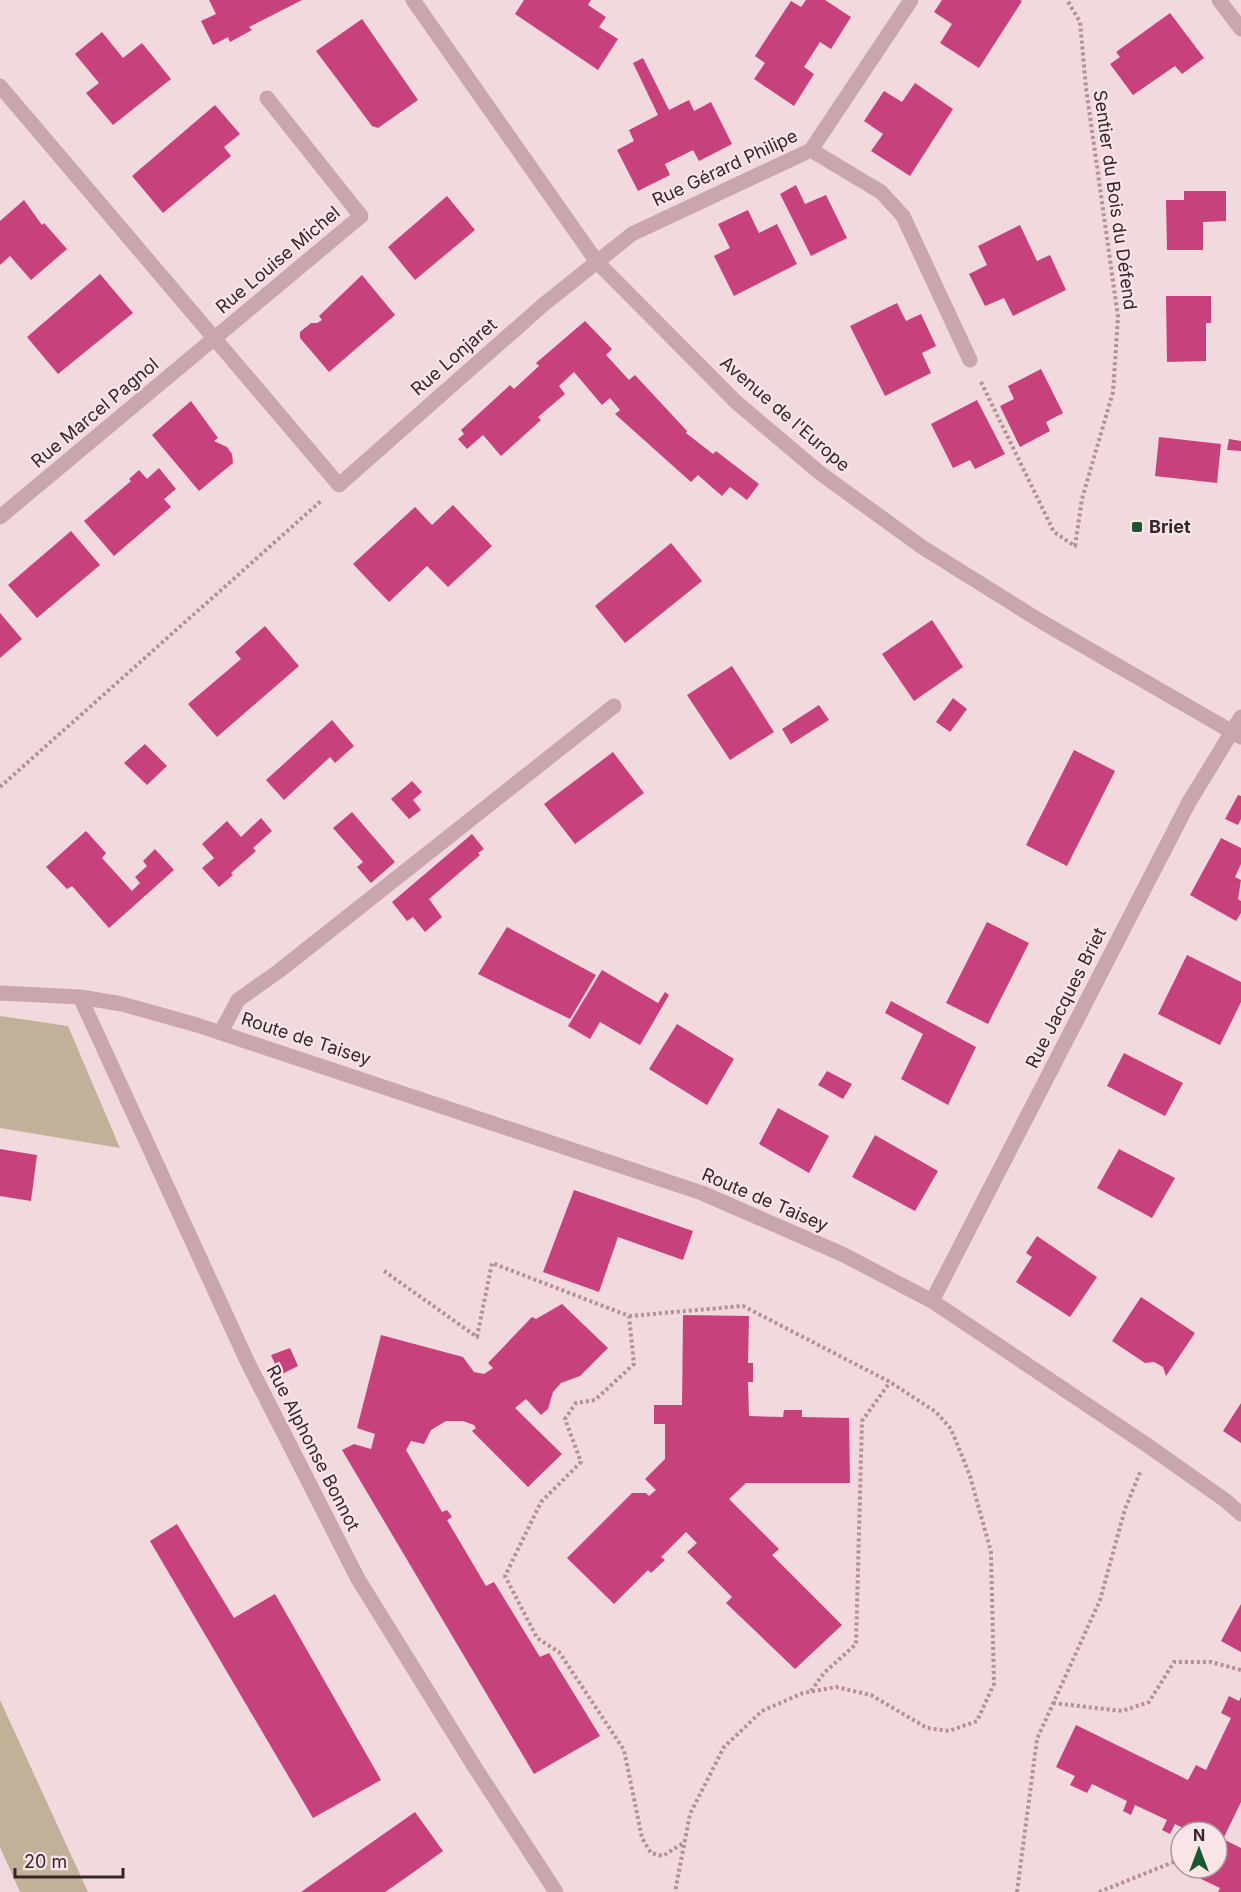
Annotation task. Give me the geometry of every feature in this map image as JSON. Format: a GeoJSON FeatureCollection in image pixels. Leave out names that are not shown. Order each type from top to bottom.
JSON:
{"type":"FeatureCollection","features":[{"type":"Feature","properties":{"kind":"street","name":"Avenue de l'Europe"},"geometry":{"type":"LineString","coordinates":[[413,0],[597,262],[736,402],[820,473],[922,548],[1042,622],[1236,734]]}},
{"type":"Feature","properties":{"kind":"street","name":"Rue Gérard Philipe"},"geometry":{"type":"LineString","coordinates":[[597,262],[632,234],[811,150],[911,0]]}},
{"type":"Feature","properties":{"kind":"street"},"geometry":{"type":"LineString","coordinates":[[1219,0],[1241,29]]}},
{"type":"Feature","properties":{"kind":"street","name":"Rue Louise Michel"},"geometry":{"type":"LineString","coordinates":[[0,86],[339,485]]}},
{"type":"Feature","properties":{"kind":"street","name":"Rue Louise Michel"},"geometry":{"type":"LineString","coordinates":[[214,338],[361,216],[267,98]]}},
{"type":"Feature","properties":{"kind":"street"},"geometry":{"type":"LineString","coordinates":[[811,150],[881,192],[903,216],[970,360]]}},
{"type":"Feature","properties":{"kind":"street","name":"Rue Lonjaret"},"geometry":{"type":"LineString","coordinates":[[339,485],[543,305],[597,262]]}},
{"type":"Feature","properties":{"kind":"street","name":"Rue Marcel Pagnol"},"geometry":{"type":"LineString","coordinates":[[0,518],[214,338]]}},
{"type":"Feature","properties":{"kind":"street","name":"Route de Taisey"},"geometry":{"type":"LineString","coordinates":[[221,1032],[238,1000],[279,971],[614,706]]}},
{"type":"Feature","properties":{"kind":"street","name":"Rue Jacques Briet"},"geometry":{"type":"LineString","coordinates":[[932,1301],[1189,802],[1236,734],[1241,717]]}},
{"type":"Feature","properties":{"kind":"street","name":"Route de Taisey"},"geometry":{"type":"LineString","coordinates":[[0,993],[80,997],[122,1004],[221,1032],[702,1193],[842,1254],[932,1301],[1150,1447],[1241,1514]]}},
{"type":"Feature","properties":{"kind":"street","name":"Rue Alphonse Bonnot"},"geometry":{"type":"LineString","coordinates":[[80,997],[248,1363],[358,1579],[474,1766],[556,1892]]}},
{"type":"Feature","properties":{"kind":"path","name":"Sentier du Bois du Défend"},"geometry":{"type":"LineString","coordinates":[[970,360],[1054,532],[1075,546],[1082,499],[1113,392],[1118,317],[1086,88],[1080,22],[1067,0]]}},
{"type":"Feature","properties":{"kind":"path"},"geometry":{"type":"LineString","coordinates":[[0,788],[339,485]]}},
{"type":"Feature","properties":{"kind":"path"},"geometry":{"type":"LineString","coordinates":[[384,1271],[477,1336],[492,1263],[629,1316],[743,1306],[890,1382],[936,1412],[951,1429],[970,1476],[991,1552],[994,1684],[977,1721],[949,1731],[927,1728],[871,1695],[836,1687],[811,1691],[762,1710],[724,1748],[690,1814],[675,1892]]}},
{"type":"Feature","properties":{"kind":"path"},"geometry":{"type":"LineString","coordinates":[[629,1316],[633,1364],[595,1400],[576,1403],[566,1419],[581,1462],[541,1502],[505,1576],[537,1638],[558,1652],[624,1750],[642,1838],[651,1853],[663,1856],[684,1842]]}},
{"type":"Feature","properties":{"kind":"path"},"geometry":{"type":"LineString","coordinates":[[811,1691],[824,1673],[856,1644],[862,1421],[890,1382]]}},
{"type":"Feature","properties":{"kind":"path"},"geometry":{"type":"LineString","coordinates":[[1017,1892],[1037,1739],[1100,1600],[1125,1509],[1150,1447]]}},
{"type":"Feature","properties":{"kind":"path"},"geometry":{"type":"LineString","coordinates":[[1053,1703],[1122,1710],[1149,1702],[1174,1662],[1211,1662],[1241,1670]]}},
{"type":"Feature","properties":{"kind":"path"},"geometry":{"type":"LineString","coordinates":[[1099,1892],[1169,1864]]}},
{"type":"Feature","properties":{"kind":"shaded area"},"geometry":{"type":"Polygon","coordinates":[[[0,1016],[68,1026],[120,1148],[0,1128],[0,1016]]]}},
{"type":"Feature","properties":{"kind":"shaded area"},"geometry":{"type":"Polygon","coordinates":[[[0,1700],[88,1892],[20,1892],[0,1847],[0,1700]]]}},
{"type":"Feature","properties":{"kind":"building"},"geometry":{"type":"Polygon","coordinates":[[[209,0],[302,0],[249,27],[252,30],[230,42],[228,37],[213,45],[201,21],[216,14],[209,0]]]}},
{"type":"Feature","properties":{"kind":"building"},"geometry":{"type":"Polygon","coordinates":[[[524,0],[591,0],[588,5],[606,17],[599,27],[618,39],[598,70],[515,14],[524,0]]]}},
{"type":"Feature","properties":{"kind":"building"},"geometry":{"type":"Polygon","coordinates":[[[806,0],[825,0],[851,17],[831,49],[820,42],[804,67],[814,74],[794,106],[754,79],[765,63],[755,56],[791,1],[801,7],[806,0]]]}},
{"type":"Feature","properties":{"kind":"building"},"geometry":{"type":"Polygon","coordinates":[[[942,0],[1022,1],[979,68],[940,43],[952,24],[934,12],[942,0]]]}},
{"type":"Feature","properties":{"kind":"building"},"geometry":{"type":"Polygon","coordinates":[[[1170,13],[1204,58],[1182,74],[1175,66],[1133,95],[1110,64],[1120,57],[1116,52],[1170,13]]]}},
{"type":"Feature","properties":{"kind":"building"},"geometry":{"type":"Polygon","coordinates":[[[362,19],[418,100],[378,128],[372,126],[316,51],[362,19]]]}},
{"type":"Feature","properties":{"kind":"building"},"geometry":{"type":"Polygon","coordinates":[[[102,32],[123,58],[142,43],[171,79],[113,125],[86,93],[99,83],[75,54],[102,32]]]}},
{"type":"Feature","properties":{"kind":"building"},"geometry":{"type":"Polygon","coordinates":[[[643,58],[669,110],[689,100],[694,111],[711,102],[732,144],[699,161],[693,150],[665,164],[670,175],[638,191],[617,150],[634,141],[629,130],[658,115],[633,63],[643,58]]]}},
{"type":"Feature","properties":{"kind":"building"},"geometry":{"type":"Polygon","coordinates":[[[915,83],[953,109],[910,176],[871,151],[883,134],[864,121],[884,91],[902,102],[915,83]]]}},
{"type":"Feature","properties":{"kind":"building"},"geometry":{"type":"Polygon","coordinates":[[[215,105],[240,134],[224,147],[231,156],[163,213],[132,176],[215,105]]]}},
{"type":"Feature","properties":{"kind":"building"},"geometry":{"type":"Polygon","coordinates":[[[796,185],[805,204],[826,195],[847,238],[811,256],[780,194],[796,185]]]}},
{"type":"Feature","properties":{"kind":"building"},"geometry":{"type":"Polygon","coordinates":[[[1184,191],[1226,191],[1226,221],[1203,222],[1203,250],[1167,250],[1166,200],[1184,200],[1184,191]]]}},
{"type":"Feature","properties":{"kind":"building"},"geometry":{"type":"Polygon","coordinates":[[[447,196],[475,230],[415,280],[388,247],[447,196]]]}},
{"type":"Feature","properties":{"kind":"building"},"geometry":{"type":"Polygon","coordinates":[[[24,200],[42,225],[44,223],[67,249],[31,280],[10,256],[0,265],[0,221],[24,200]]]}},
{"type":"Feature","properties":{"kind":"building"},"geometry":{"type":"Polygon","coordinates":[[[748,210],[759,233],[777,224],[797,264],[734,296],[714,256],[730,248],[718,224],[748,210]]]}},
{"type":"Feature","properties":{"kind":"building"},"geometry":{"type":"Polygon","coordinates":[[[1020,225],[1037,261],[1050,255],[1066,290],[1013,316],[1004,298],[985,306],[969,274],[987,265],[978,246],[1020,225]]]}},
{"type":"Feature","properties":{"kind":"building"},"geometry":{"type":"Polygon","coordinates":[[[100,274],[133,313],[58,374],[27,337],[100,274]]]}},
{"type":"Feature","properties":{"kind":"building"},"geometry":{"type":"Polygon","coordinates":[[[362,275],[395,315],[329,372],[300,338],[300,332],[311,323],[322,320],[319,316],[362,275]]]}},
{"type":"Feature","properties":{"kind":"building"},"geometry":{"type":"Polygon","coordinates":[[[1166,296],[1211,296],[1211,323],[1206,323],[1206,361],[1167,362],[1166,296]]]}},
{"type":"Feature","properties":{"kind":"building"},"geometry":{"type":"Polygon","coordinates":[[[897,303],[906,321],[921,314],[936,346],[922,353],[931,373],[885,396],[850,326],[897,303]]]}},
{"type":"Feature","properties":{"kind":"building"},"geometry":{"type":"Polygon","coordinates":[[[585,321],[612,349],[606,355],[629,380],[635,375],[687,431],[686,433],[713,454],[716,451],[759,484],[747,500],[730,487],[722,496],[698,475],[691,482],[615,414],[620,410],[610,398],[602,405],[574,372],[559,386],[565,394],[538,417],[541,420],[501,456],[483,435],[467,449],[458,439],[464,434],[461,430],[510,385],[514,389],[539,366],[536,363],[585,321]]]}},
{"type":"Feature","properties":{"kind":"building"},"geometry":{"type":"Polygon","coordinates":[[[1041,369],[1063,413],[1046,422],[1050,431],[1020,447],[1000,406],[1014,399],[1008,386],[1041,369]]]}},
{"type":"Feature","properties":{"kind":"building"},"geometry":{"type":"Polygon","coordinates":[[[977,400],[1005,454],[975,469],[970,460],[953,468],[931,424],[977,400]]]}},
{"type":"Feature","properties":{"kind":"building"},"geometry":{"type":"Polygon","coordinates":[[[191,401],[218,438],[214,441],[227,447],[232,454],[233,463],[199,491],[152,435],[191,401]]]}},
{"type":"Feature","properties":{"kind":"building"},"geometry":{"type":"Polygon","coordinates":[[[1159,437],[1221,444],[1217,483],[1155,476],[1159,437]]]}},
{"type":"Feature","properties":{"kind":"building"},"geometry":{"type":"Polygon","coordinates":[[[1229,439],[1241,441],[1241,451],[1227,450],[1229,439]]]}},
{"type":"Feature","properties":{"kind":"building"},"geometry":{"type":"Polygon","coordinates":[[[159,468],[176,489],[164,499],[171,507],[114,556],[84,521],[131,481],[129,479],[139,470],[147,479],[159,468]]]}},
{"type":"Feature","properties":{"kind":"building"},"geometry":{"type":"Polygon","coordinates":[[[453,505],[492,546],[448,587],[427,566],[389,602],[353,564],[415,507],[432,525],[453,505]]]}},
{"type":"Feature","properties":{"kind":"building"},"geometry":{"type":"Polygon","coordinates":[[[71,531],[100,565],[37,618],[8,585],[71,531]]]}},
{"type":"Feature","properties":{"kind":"building"},"geometry":{"type":"Polygon","coordinates":[[[671,543],[702,581],[625,643],[595,606],[671,543]]]}},
{"type":"Feature","properties":{"kind":"building"},"geometry":{"type":"Polygon","coordinates":[[[0,613],[22,639],[0,658],[0,613]]]}},
{"type":"Feature","properties":{"kind":"building"},"geometry":{"type":"Polygon","coordinates":[[[932,620],[963,667],[914,701],[882,654],[932,620]]]}},
{"type":"Feature","properties":{"kind":"building"},"geometry":{"type":"Polygon","coordinates":[[[265,626],[299,666],[217,737],[188,704],[241,659],[235,652],[265,626]]]}},
{"type":"Feature","properties":{"kind":"building"},"geometry":{"type":"Polygon","coordinates":[[[732,666],[774,732],[730,760],[687,695],[732,666]]]}},
{"type":"Feature","properties":{"kind":"building"},"geometry":{"type":"Polygon","coordinates":[[[953,698],[967,709],[950,732],[936,722],[953,698]]]}},
{"type":"Feature","properties":{"kind":"building"},"geometry":{"type":"Polygon","coordinates":[[[819,705],[829,720],[791,744],[782,729],[819,705]]]}},
{"type":"Feature","properties":{"kind":"building"},"geometry":{"type":"Polygon","coordinates":[[[332,720],[354,746],[335,763],[330,757],[284,800],[266,780],[332,720]]]}},
{"type":"Feature","properties":{"kind":"building"},"geometry":{"type":"Polygon","coordinates":[[[145,744],[167,766],[147,785],[124,763],[145,744]]]}},
{"type":"Feature","properties":{"kind":"building"},"geometry":{"type":"Polygon","coordinates":[[[1074,750],[1115,771],[1067,866],[1026,845],[1074,750]]]}},
{"type":"Feature","properties":{"kind":"building"},"geometry":{"type":"Polygon","coordinates":[[[613,752],[644,793],[575,844],[544,804],[613,752]]]}},
{"type":"Feature","properties":{"kind":"building"},"geometry":{"type":"Polygon","coordinates":[[[412,781],[422,792],[413,800],[421,810],[409,819],[391,799],[412,781]]]}},
{"type":"Feature","properties":{"kind":"building"},"geometry":{"type":"Polygon","coordinates":[[[1238,795],[1241,796],[1241,819],[1238,825],[1225,819],[1238,795]]]}},
{"type":"Feature","properties":{"kind":"building"},"geometry":{"type":"Polygon","coordinates":[[[352,812],[395,862],[371,883],[357,867],[363,862],[333,828],[352,812]]]}},
{"type":"Feature","properties":{"kind":"building"},"geometry":{"type":"Polygon","coordinates":[[[261,818],[272,831],[253,848],[256,851],[219,887],[202,868],[214,858],[202,844],[227,821],[241,837],[261,818]]]}},
{"type":"Feature","properties":{"kind":"building"},"geometry":{"type":"Polygon","coordinates":[[[86,831],[106,853],[102,858],[132,891],[140,883],[135,877],[147,866],[143,861],[155,849],[174,870],[109,928],[72,886],[67,889],[46,867],[86,831]]]}},
{"type":"Feature","properties":{"kind":"building"},"geometry":{"type":"Polygon","coordinates":[[[472,834],[484,849],[429,899],[442,917],[425,932],[413,917],[407,921],[392,902],[472,834]]]}},
{"type":"Feature","properties":{"kind":"building"},"geometry":{"type":"Polygon","coordinates":[[[1221,838],[1241,848],[1241,864],[1235,877],[1241,880],[1238,899],[1241,901],[1241,913],[1236,921],[1190,895],[1221,838]]]}},
{"type":"Feature","properties":{"kind":"building"},"geometry":{"type":"Polygon","coordinates":[[[987,922],[1029,943],[988,1024],[946,1003],[987,922]]]}},
{"type":"Feature","properties":{"kind":"building"},"geometry":{"type":"Polygon","coordinates":[[[507,927],[596,975],[570,1019],[478,974],[507,927]]]}},
{"type":"Feature","properties":{"kind":"building"},"geometry":{"type":"Polygon","coordinates":[[[1187,955],[1241,982],[1241,1002],[1220,1045],[1158,1014],[1187,955]]]}},
{"type":"Feature","properties":{"kind":"building"},"geometry":{"type":"Polygon","coordinates":[[[602,970],[658,1003],[665,992],[669,995],[640,1045],[600,1022],[590,1039],[568,1026],[602,970]]]}},
{"type":"Feature","properties":{"kind":"building"},"geometry":{"type":"Polygon","coordinates":[[[891,1001],[976,1047],[948,1105],[901,1079],[923,1034],[885,1013],[891,1001]]]}},
{"type":"Feature","properties":{"kind":"building"},"geometry":{"type":"Polygon","coordinates":[[[677,1024],[734,1059],[707,1105],[649,1069],[677,1024]]]}},
{"type":"Feature","properties":{"kind":"building"},"geometry":{"type":"Polygon","coordinates":[[[1124,1053],[1183,1083],[1165,1116],[1107,1086],[1124,1053]]]}},
{"type":"Feature","properties":{"kind":"building"},"geometry":{"type":"Polygon","coordinates":[[[827,1071],[852,1084],[843,1099],[818,1085],[827,1071]]]}},
{"type":"Feature","properties":{"kind":"building"},"geometry":{"type":"Polygon","coordinates":[[[778,1108],[829,1136],[809,1173],[759,1144],[778,1108]]]}},
{"type":"Feature","properties":{"kind":"building"},"geometry":{"type":"Polygon","coordinates":[[[875,1135],[938,1171],[915,1211],[852,1177],[875,1135]]]}},
{"type":"Feature","properties":{"kind":"building"},"geometry":{"type":"Polygon","coordinates":[[[0,1149],[37,1155],[31,1201],[0,1196],[0,1149]]]}},
{"type":"Feature","properties":{"kind":"building"},"geometry":{"type":"Polygon","coordinates":[[[1119,1149],[1175,1178],[1152,1218],[1097,1188],[1119,1149]]]}},
{"type":"Feature","properties":{"kind":"building"},"geometry":{"type":"Polygon","coordinates":[[[574,1190],[693,1231],[683,1260],[618,1237],[599,1292],[543,1272],[574,1190]]]}},
{"type":"Feature","properties":{"kind":"building"},"geometry":{"type":"Polygon","coordinates":[[[1037,1236],[1097,1277],[1070,1317],[1016,1282],[1032,1257],[1026,1253],[1037,1236]]]}},
{"type":"Feature","properties":{"kind":"building"},"geometry":{"type":"Polygon","coordinates":[[[1141,1297],[1195,1333],[1166,1376],[1163,1367],[1154,1362],[1145,1363],[1112,1341],[1141,1297]]]}},
{"type":"Feature","properties":{"kind":"building"},"geometry":{"type":"Polygon","coordinates":[[[562,1304],[608,1348],[580,1376],[561,1383],[553,1392],[548,1409],[541,1415],[526,1399],[515,1408],[562,1454],[528,1487],[472,1431],[476,1428],[474,1425],[463,1421],[446,1421],[431,1430],[424,1444],[411,1441],[406,1450],[442,1512],[447,1510],[452,1517],[447,1520],[486,1586],[494,1582],[540,1657],[549,1653],[600,1736],[534,1774],[342,1450],[354,1444],[371,1449],[375,1434],[357,1428],[381,1335],[463,1357],[474,1372],[484,1374],[493,1368],[488,1363],[532,1317],[536,1319],[562,1304]]]}},
{"type":"Feature","properties":{"kind":"building"},"geometry":{"type":"Polygon","coordinates":[[[683,1315],[749,1316],[748,1363],[753,1363],[753,1382],[748,1382],[749,1416],[783,1417],[784,1410],[802,1410],[802,1417],[849,1418],[850,1483],[746,1483],[729,1499],[779,1549],[772,1555],[842,1625],[795,1669],[726,1603],[732,1597],[687,1552],[697,1543],[686,1532],[661,1557],[665,1560],[651,1573],[648,1570],[614,1604],[567,1558],[632,1493],[646,1493],[649,1496],[656,1490],[645,1479],[665,1459],[665,1424],[654,1424],[654,1405],[682,1405],[683,1315]]]}},
{"type":"Feature","properties":{"kind":"building"},"geometry":{"type":"Polygon","coordinates":[[[290,1348],[298,1366],[280,1375],[271,1355],[290,1348]]]}},
{"type":"Feature","properties":{"kind":"building"},"geometry":{"type":"Polygon","coordinates":[[[1241,1403],[1241,1443],[1223,1431],[1241,1403]]]}},
{"type":"Feature","properties":{"kind":"building"},"geometry":{"type":"Polygon","coordinates":[[[177,1524],[234,1618],[275,1594],[381,1780],[313,1818],[150,1541],[177,1524]]]}},
{"type":"Feature","properties":{"kind":"building"},"geometry":{"type":"Polygon","coordinates":[[[1241,1604],[1241,1652],[1221,1641],[1241,1604]]]}},
{"type":"Feature","properties":{"kind":"building"},"geometry":{"type":"Polygon","coordinates":[[[1229,1696],[1239,1701],[1241,1697],[1241,1802],[1229,1827],[1229,1820],[1169,1820],[1169,1834],[1162,1830],[1167,1820],[1135,1805],[1131,1815],[1123,1811],[1127,1801],[1092,1784],[1087,1793],[1070,1785],[1075,1776],[1056,1767],[1076,1725],[1188,1780],[1196,1765],[1206,1770],[1231,1718],[1221,1713],[1229,1696]]]}},
{"type":"Feature","properties":{"kind":"building"},"geometry":{"type":"Polygon","coordinates":[[[415,1812],[443,1851],[411,1874],[385,1892],[301,1892],[415,1812]]]}},
{"type":"Feature","properties":{"kind":"building"},"geometry":{"type":"Polygon","coordinates":[[[1229,1842],[1241,1848],[1241,1892],[1218,1892],[1220,1888],[1203,1880],[1229,1880],[1229,1842]]]}},
{"type":"Feature","properties":{"kind":"place","name":"Briet"},"geometry":{"type":"Point","coordinates":[1137,527]}}]}
